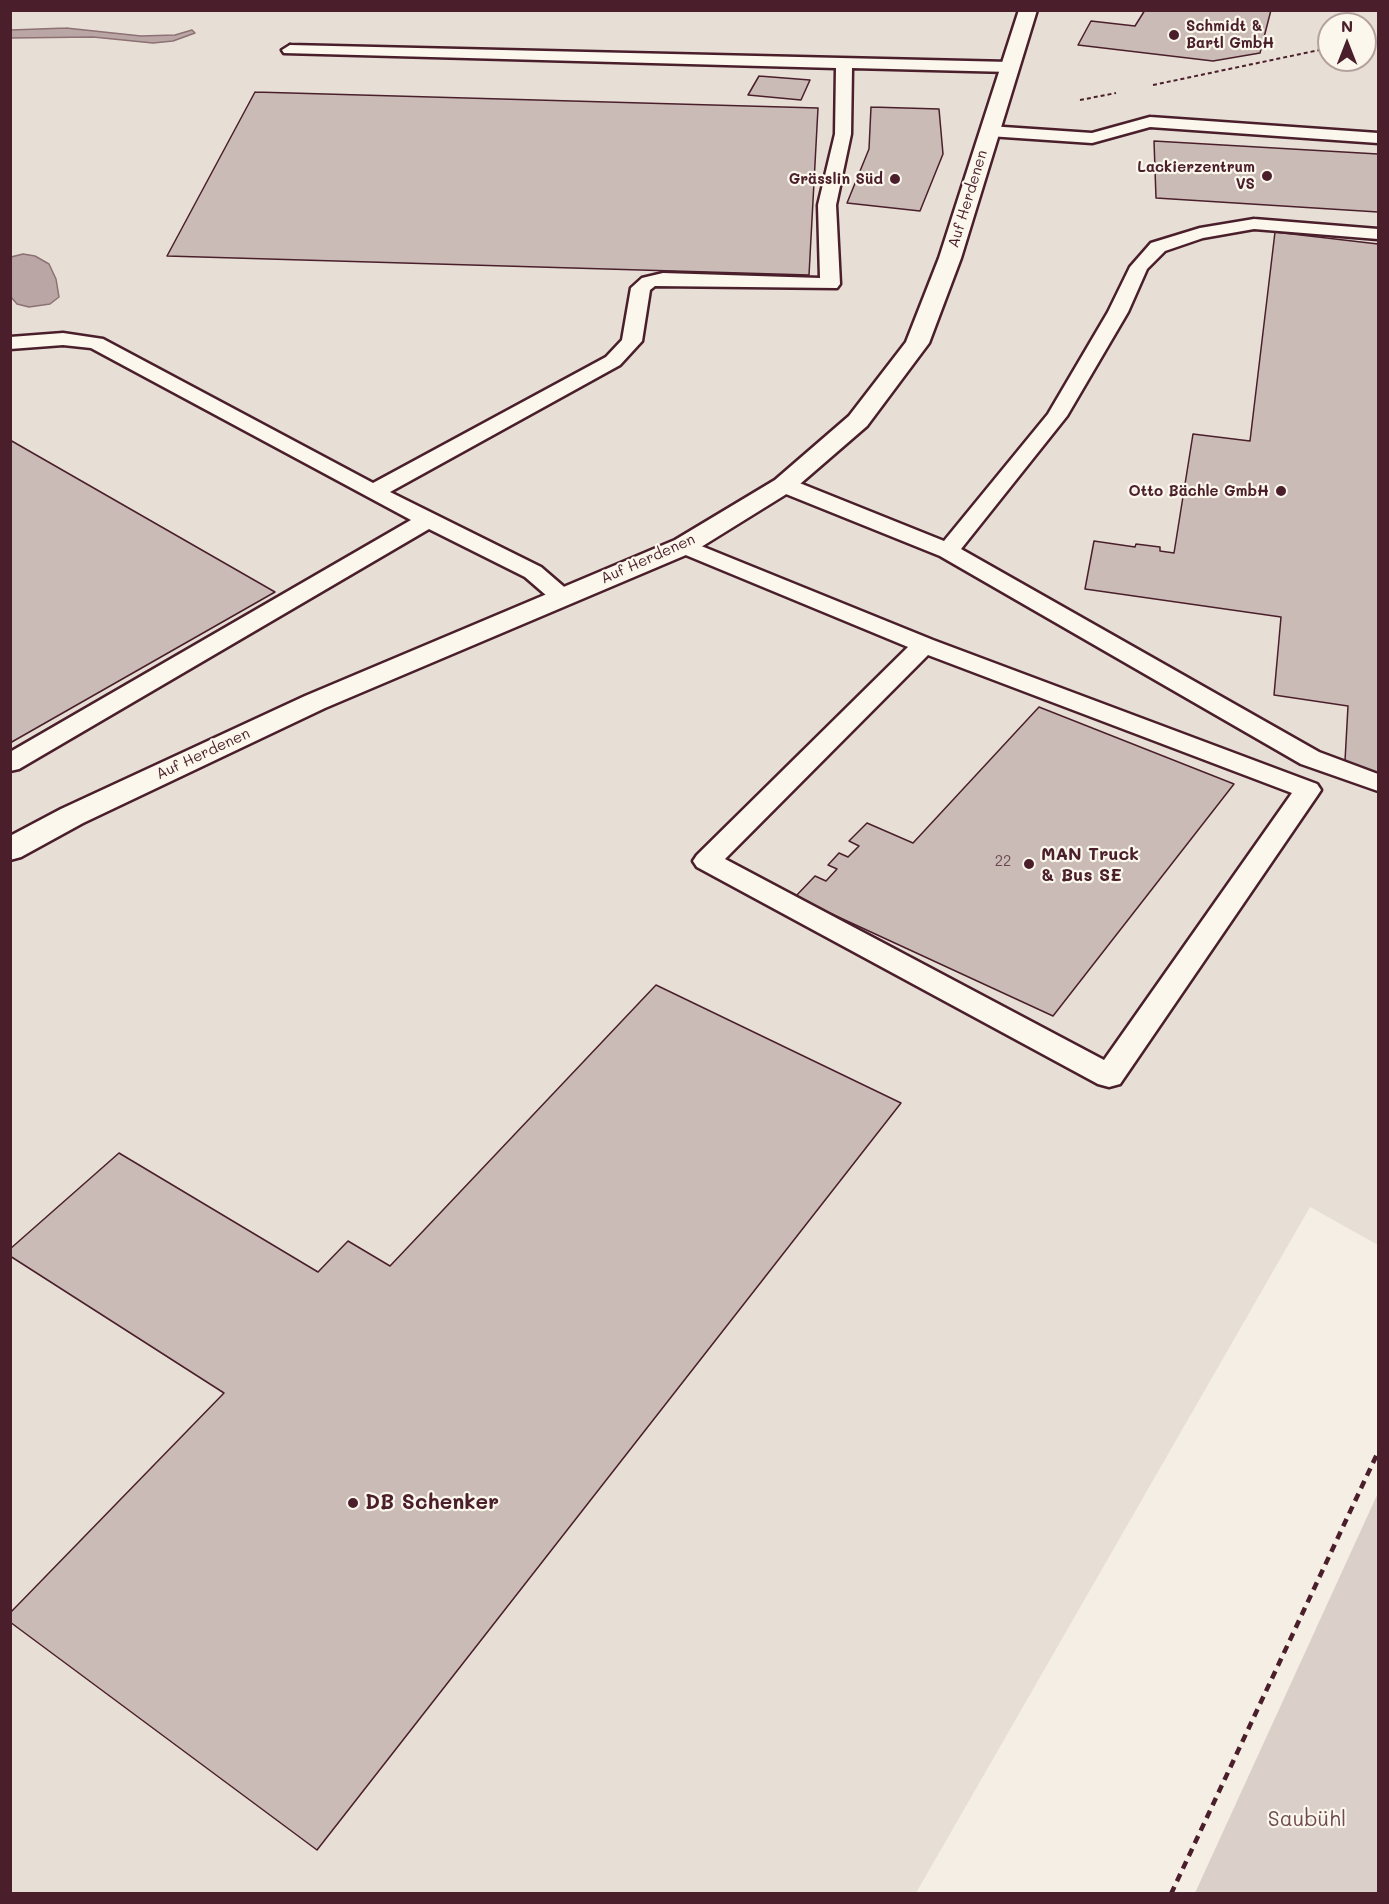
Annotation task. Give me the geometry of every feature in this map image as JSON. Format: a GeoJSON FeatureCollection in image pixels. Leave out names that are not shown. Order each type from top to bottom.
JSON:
{"type":"FeatureCollection","features":[{"type":"Feature","properties":{"kind":"street","name":"Auf Herdenen"},"geometry":{"type":"LineString","coordinates":[[10,850],[72,816],[315,702],[684,546],[784,485],[858,421],[917,343],[950,258],[1028,10]]}},
{"type":"Feature","properties":{"kind":"lane"},"geometry":{"type":"LineString","coordinates":[[290,51],[1010,67]]}},
{"type":"Feature","properties":{"kind":"lane"},"geometry":{"type":"LineString","coordinates":[[373,492],[613,361],[632,341],[641,288],[649,282],[663,279],[830,284],[827,205],[843,134],[844,63]]}},
{"type":"Feature","properties":{"kind":"lane"},"geometry":{"type":"LineString","coordinates":[[989,131],[1092,138],[1150,122],[1378,138]]}},
{"type":"Feature","properties":{"kind":"lane"},"geometry":{"type":"LineString","coordinates":[[948,551],[1057,416],[1118,312],[1139,267],[1158,247],[1200,233],[1254,224],[1378,234]]}},
{"type":"Feature","properties":{"kind":"lane"},"geometry":{"type":"LineString","coordinates":[[10,343],[63,339],[96,343],[373,492],[533,572],[562,597]]}},
{"type":"Feature","properties":{"kind":"lane"},"geometry":{"type":"LineString","coordinates":[[784,485],[948,551],[1310,758],[1378,783]]}},
{"type":"Feature","properties":{"kind":"lane"},"geometry":{"type":"LineString","coordinates":[[10,763],[429,519]]}},
{"type":"Feature","properties":{"kind":"lane"},"geometry":{"type":"LineString","coordinates":[[684,546],[924,645],[1308,790],[1109,1076],[707,861],[924,645]]}},
{"type":"Feature","properties":{"kind":"path"},"geometry":{"type":"LineString","coordinates":[[1143,87],[1317,51]]}},
{"type":"Feature","properties":{"kind":"path"},"geometry":{"type":"LineString","coordinates":[[1074,101],[1120,92]]}},
{"type":"Feature","properties":{"kind":"path"},"geometry":{"type":"LineString","coordinates":[[1171,1893],[1378,1452]]}},
{"type":"Feature","properties":{"kind":"shaded area"},"geometry":{"type":"Polygon","coordinates":[[[11,11],[1378,11],[1378,1245],[1310,1207],[916,1893],[11,1894],[11,11]]]}},
{"type":"Feature","properties":{"kind":"shaded area"},"geometry":{"type":"Polygon","coordinates":[[[66,28],[141,36],[175,35],[192,30],[195,33],[173,41],[153,43],[93,37],[11,38],[11,30],[66,28]]]}},
{"type":"Feature","properties":{"kind":"shaded area"},"geometry":{"type":"Polygon","coordinates":[[[23,254],[35,256],[49,264],[56,279],[59,297],[50,304],[29,307],[17,304],[11,297],[11,257],[23,254]]]}},
{"type":"Feature","properties":{"kind":"green space","name":"Saubühl"},"geometry":{"type":"Polygon","coordinates":[[[1378,1493],[1378,1893],[1195,1893],[1378,1493]]]}},
{"type":"Feature","properties":{"kind":"building","name":"Schmidt & Bartl GmbH"},"geometry":{"type":"Polygon","coordinates":[[[1145,10],[1271,10],[1260,53],[1213,61],[1078,45],[1091,21],[1135,26],[1145,10]]]}},
{"type":"Feature","properties":{"kind":"building"},"geometry":{"type":"Polygon","coordinates":[[[759,76],[810,80],[801,100],[748,95],[759,76]]]}},
{"type":"Feature","properties":{"kind":"building"},"geometry":{"type":"Polygon","coordinates":[[[255,92],[818,108],[809,275],[167,256],[255,92]]]}},
{"type":"Feature","properties":{"kind":"building","name":"Grässlin Süd"},"geometry":{"type":"Polygon","coordinates":[[[871,107],[939,109],[943,154],[920,211],[847,203],[869,149],[871,107]]]}},
{"type":"Feature","properties":{"kind":"building","name":"Lackierzentrum VS"},"geometry":{"type":"Polygon","coordinates":[[[1154,141],[1378,154],[1378,212],[1156,198],[1154,141]]]}},
{"type":"Feature","properties":{"kind":"building","name":"Otto Bächle GmbH"},"geometry":{"type":"Polygon","coordinates":[[[1275,232],[1378,244],[1378,775],[1345,761],[1348,706],[1274,695],[1281,617],[1085,589],[1094,541],[1135,547],[1136,544],[1160,547],[1160,551],[1174,553],[1193,434],[1250,441],[1275,232]]]}},
{"type":"Feature","properties":{"kind":"building"},"geometry":{"type":"Polygon","coordinates":[[[10,440],[275,592],[10,743],[10,440]]]}},
{"type":"Feature","properties":{"kind":"building"},"geometry":{"type":"Polygon","coordinates":[[[1039,707],[1234,784],[1053,1016],[795,897],[815,876],[826,881],[837,869],[828,865],[839,853],[848,857],[859,846],[849,841],[867,823],[913,843],[1039,707]]]}},
{"type":"Feature","properties":{"kind":"building","name":"DB Schenker"},"geometry":{"type":"Polygon","coordinates":[[[656,985],[901,1103],[317,1850],[10,1622],[10,1613],[224,1393],[10,1256],[10,1249],[119,1153],[318,1272],[348,1241],[390,1266],[656,985]]]}},
{"type":"Feature","properties":{"kind":"place","name":"Schmidt & Bartl GmbH"},"geometry":{"type":"Point","coordinates":[1174,35]}},
{"type":"Feature","properties":{"kind":"place","name":"Lackierzentrum VS"},"geometry":{"type":"Point","coordinates":[1267,176]}},
{"type":"Feature","properties":{"kind":"place","name":"Grässlin Süd"},"geometry":{"type":"Point","coordinates":[895,179]}},
{"type":"Feature","properties":{"kind":"place","name":"Otto Bächle GmbH"},"geometry":{"type":"Point","coordinates":[1281,491]}},
{"type":"Feature","properties":{"kind":"place","name":"MAN Truck & Bus SE"},"geometry":{"type":"Point","coordinates":[1029,864]}},
{"type":"Feature","properties":{"kind":"place","name":"DB Schenker"},"geometry":{"type":"Point","coordinates":[353,1503]}}]}
